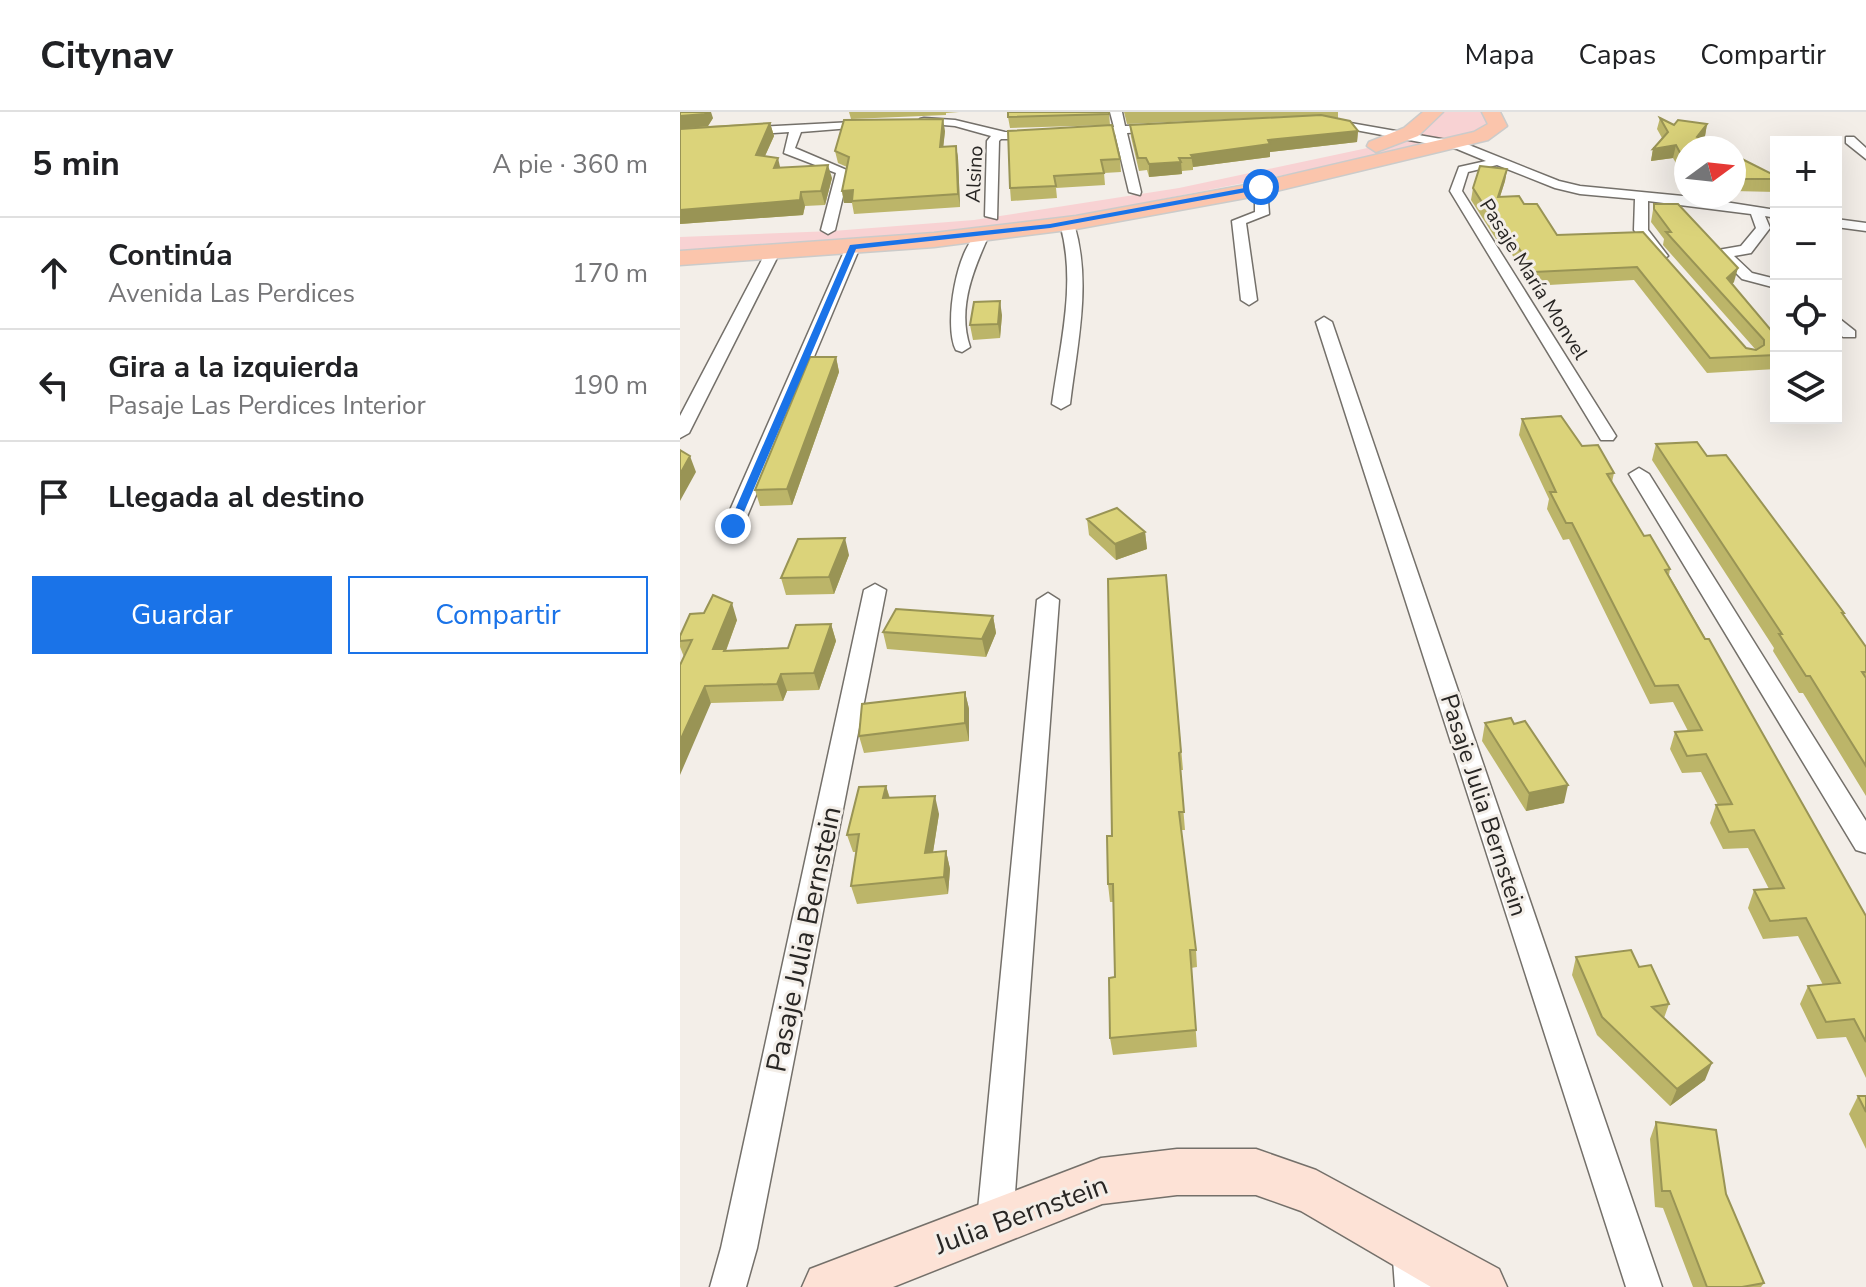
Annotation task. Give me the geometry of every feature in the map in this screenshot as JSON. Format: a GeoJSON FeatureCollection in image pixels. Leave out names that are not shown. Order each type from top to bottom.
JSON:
{"type":"FeatureCollection","features":[{"type":"Feature","properties":{"kind":"main road"},"geometry":{"type":"LineString","coordinates":[[772,242],[853,247],[987,225],[1135,192],[1351,152],[1400,137],[1418,128],[1434,112]]}},
{"type":"Feature","properties":{"kind":"main road"},"geometry":{"type":"LineString","coordinates":[[680,258],[828,230],[1067,224],[1261,187],[1444,145],[1495,129],[1498,122],[1491,112]]}},
{"type":"Feature","properties":{"kind":"street"},"geometry":{"type":"LineString","coordinates":[[1116,112],[1135,192]]}},
{"type":"Feature","properties":{"kind":"street"},"geometry":{"type":"LineString","coordinates":[[910,122],[924,121],[965,120],[1010,131],[1049,134],[998,135],[955,123],[924,121]]}},
{"type":"Feature","properties":{"kind":"street"},"geometry":{"type":"LineString","coordinates":[[1309,122],[1470,150],[1555,184],[1770,213]]}},
{"type":"Feature","properties":{"kind":"street"},"geometry":{"type":"LineString","coordinates":[[680,135],[881,124]]}},
{"type":"Feature","properties":{"kind":"street"},"geometry":{"type":"LineString","coordinates":[[1063,133],[1174,127]]}},
{"type":"Feature","properties":{"kind":"street"},"geometry":{"type":"LineString","coordinates":[[796,128],[788,150],[843,171],[828,230]]}},
{"type":"Feature","properties":{"kind":"street","name":"Alsino"},"geometry":{"type":"LineString","coordinates":[[987,225],[992,146],[998,135]]}},
{"type":"Feature","properties":{"kind":"street"},"geometry":{"type":"LineString","coordinates":[[1850,140],[1866,155]]}},
{"type":"Feature","properties":{"kind":"street","name":"Pasaje María Monvel"},"geometry":{"type":"LineString","coordinates":[[1495,162],[1463,170],[1456,191],[1607,436]]}},
{"type":"Feature","properties":{"kind":"street"},"geometry":{"type":"LineString","coordinates":[[1249,300],[1239,221],[1262,214],[1261,187]]}},
{"type":"Feature","properties":{"kind":"street"},"geometry":{"type":"LineString","coordinates":[[1642,195],[1641,230],[1677,274]]}},
{"type":"Feature","properties":{"kind":"street"},"geometry":{"type":"LineString","coordinates":[[1756,210],[1763,228],[1746,250],[1723,253],[1747,276],[1770,282]]}},
{"type":"Feature","properties":{"kind":"street"},"geometry":{"type":"LineString","coordinates":[[1061,404],[1075,276],[1072,234],[1067,224]]}},
{"type":"Feature","properties":{"kind":"street"},"geometry":{"type":"LineString","coordinates":[[1842,224],[1866,227]]}},
{"type":"Feature","properties":{"kind":"street"},"geometry":{"type":"LineString","coordinates":[[962,347],[955,333],[965,273],[987,225]]}},
{"type":"Feature","properties":{"kind":"street"},"geometry":{"type":"LineString","coordinates":[[680,433],[772,242]]}},
{"type":"Feature","properties":{"kind":"street"},"geometry":{"type":"LineString","coordinates":[[733,526],[853,247]]}},
{"type":"Feature","properties":{"kind":"street","name":"Pasaje Julia Bernstein"},"geometry":{"type":"LineString","coordinates":[[1324,322],[1644,1287]]}},
{"type":"Feature","properties":{"kind":"street"},"geometry":{"type":"LineString","coordinates":[[1842,327],[1849,334]]}},
{"type":"Feature","properties":{"kind":"street"},"geometry":{"type":"LineString","coordinates":[[1639,474],[1866,843]]}},
{"type":"Feature","properties":{"kind":"street","name":"Pasaje Julia Bernstein"},"geometry":{"type":"LineString","coordinates":[[728,1287],[739,1248],[875,590]]}},
{"type":"Feature","properties":{"kind":"street"},"geometry":{"type":"LineString","coordinates":[[995,1220],[1048,600]]}},
{"type":"Feature","properties":{"kind":"street","name":"Julia Bernstein"},"geometry":{"type":"LineString","coordinates":[[828,1287],[1101,1181],[1177,1172],[1256,1172],[1316,1193],[1411,1266],[1481,1287]]}},
{"type":"Feature","properties":{"kind":"shaded area"},"geometry":{"type":"Polygon","coordinates":[[[1437,112],[1488,112],[1491,129],[1416,149],[1076,216],[932,236],[680,254],[680,237],[833,231],[974,220],[1179,188],[1391,143],[1437,112]]]}},
{"type":"Feature","properties":{"kind":"building"},"geometry":{"type":"Polygon","coordinates":[[[680,112],[706,112],[680,116],[680,112]]]}},
{"type":"Feature","properties":{"kind":"building"},"geometry":{"type":"Polygon","coordinates":[[[1008,112],[1109,112],[1109,114],[1008,117],[1008,112]]]}},
{"type":"Feature","properties":{"kind":"building"},"geometry":{"type":"Polygon","coordinates":[[[1321,115],[1350,121],[1358,131],[1268,140],[1270,144],[1191,155],[1193,158],[1179,158],[1181,162],[1149,164],[1146,158],[1138,158],[1130,125],[1321,115]]]}},
{"type":"Feature","properties":{"kind":"building"},"geometry":{"type":"Polygon","coordinates":[[[1660,118],[1674,125],[1678,120],[1707,124],[1698,136],[1674,136],[1674,145],[1653,149],[1668,132],[1660,118]]]}},
{"type":"Feature","properties":{"kind":"building"},"geometry":{"type":"Polygon","coordinates":[[[943,119],[940,147],[956,146],[958,194],[852,201],[853,190],[842,191],[849,157],[835,151],[844,120],[943,119]]]}},
{"type":"Feature","properties":{"kind":"building"},"geometry":{"type":"Polygon","coordinates":[[[770,123],[756,155],[778,158],[774,168],[828,165],[821,191],[801,192],[800,200],[680,210],[680,129],[770,123]]]}},
{"type":"Feature","properties":{"kind":"building"},"geometry":{"type":"Polygon","coordinates":[[[1112,125],[1120,159],[1101,160],[1104,173],[1054,176],[1056,186],[1010,188],[1008,131],[1112,125]]]}},
{"type":"Feature","properties":{"kind":"building"},"geometry":{"type":"Polygon","coordinates":[[[1746,161],[1770,173],[1770,179],[1746,179],[1746,161]]]}},
{"type":"Feature","properties":{"kind":"building"},"geometry":{"type":"Polygon","coordinates":[[[1480,166],[1507,169],[1498,197],[1519,196],[1524,204],[1537,204],[1557,235],[1643,232],[1746,348],[1756,350],[1764,345],[1764,340],[1666,232],[1671,232],[1654,209],[1654,204],[1674,204],[1674,208],[1682,208],[1738,268],[1727,278],[1770,329],[1770,355],[1710,358],[1637,267],[1534,272],[1504,225],[1497,226],[1473,188],[1480,166]]]}},
{"type":"Feature","properties":{"kind":"building"},"geometry":{"type":"Polygon","coordinates":[[[1000,301],[998,324],[970,325],[974,302],[1000,301]]]}},
{"type":"Feature","properties":{"kind":"building"},"geometry":{"type":"Polygon","coordinates":[[[810,357],[836,357],[787,489],[755,490],[810,357]]]}},
{"type":"Feature","properties":{"kind":"building"},"geometry":{"type":"Polygon","coordinates":[[[1561,416],[1582,446],[1598,445],[1614,473],[1607,474],[1644,536],[1650,535],[1670,569],[1665,570],[1705,639],[1709,639],[1866,916],[1866,1042],[1854,1019],[1826,1022],[1808,986],[1840,983],[1806,918],[1770,921],[1754,890],[1784,888],[1754,830],[1729,832],[1716,805],[1732,804],[1706,754],[1687,756],[1675,732],[1702,730],[1678,685],[1655,686],[1572,523],[1566,523],[1550,492],[1556,492],[1522,419],[1561,416]]]}},
{"type":"Feature","properties":{"kind":"building"},"geometry":{"type":"Polygon","coordinates":[[[1697,442],[1707,456],[1726,455],[1866,647],[1866,672],[1862,672],[1866,678],[1866,766],[1656,444],[1697,442]]]}},
{"type":"Feature","properties":{"kind":"building"},"geometry":{"type":"Polygon","coordinates":[[[680,450],[690,456],[680,474],[680,450]]]}},
{"type":"Feature","properties":{"kind":"building"},"geometry":{"type":"Polygon","coordinates":[[[1117,508],[1145,532],[1115,544],[1087,519],[1117,508]]]}},
{"type":"Feature","properties":{"kind":"building"},"geometry":{"type":"Polygon","coordinates":[[[845,538],[829,577],[781,578],[798,539],[845,538]]]}},
{"type":"Feature","properties":{"kind":"building"},"geometry":{"type":"Polygon","coordinates":[[[1166,575],[1181,752],[1184,812],[1179,812],[1196,950],[1190,950],[1196,1030],[1110,1038],[1109,978],[1115,977],[1113,884],[1108,884],[1107,836],[1112,836],[1108,579],[1166,575]]]}},
{"type":"Feature","properties":{"kind":"building"},"geometry":{"type":"Polygon","coordinates":[[[713,595],[732,603],[713,649],[788,648],[796,625],[831,624],[814,673],[781,674],[777,684],[705,686],[680,741],[680,665],[692,640],[680,641],[680,636],[690,614],[704,613],[713,595]]]}},
{"type":"Feature","properties":{"kind":"building"},"geometry":{"type":"Polygon","coordinates":[[[896,609],[993,616],[982,639],[883,632],[896,609]]]}},
{"type":"Feature","properties":{"kind":"building"},"geometry":{"type":"Polygon","coordinates":[[[965,692],[965,723],[859,736],[862,704],[965,692]]]}},
{"type":"Feature","properties":{"kind":"building"},"geometry":{"type":"Polygon","coordinates":[[[1511,718],[1514,724],[1525,721],[1568,785],[1529,793],[1485,723],[1511,718]]]}},
{"type":"Feature","properties":{"kind":"building"},"geometry":{"type":"Polygon","coordinates":[[[886,786],[883,798],[935,796],[925,853],[946,851],[944,877],[851,886],[859,834],[847,835],[859,787],[886,786]]]}},
{"type":"Feature","properties":{"kind":"building"},"geometry":{"type":"Polygon","coordinates":[[[1631,950],[1639,967],[1651,965],[1669,1004],[1652,1007],[1712,1063],[1677,1089],[1602,1017],[1576,957],[1631,950]]]}},
{"type":"Feature","properties":{"kind":"building"},"geometry":{"type":"Polygon","coordinates":[[[1858,1096],[1866,1096],[1866,1112],[1858,1096]]]}},
{"type":"Feature","properties":{"kind":"building"},"geometry":{"type":"Polygon","coordinates":[[[1656,1122],[1716,1130],[1726,1194],[1764,1283],[1742,1287],[1707,1287],[1670,1191],[1662,1191],[1656,1122]]]}},
{"type":"Feature","properties":{"kind":"route"},"geometry":{"type":"LineString","coordinates":[[733,526],[853,247],[923,242],[1050,226],[1261,187]]}}]}
